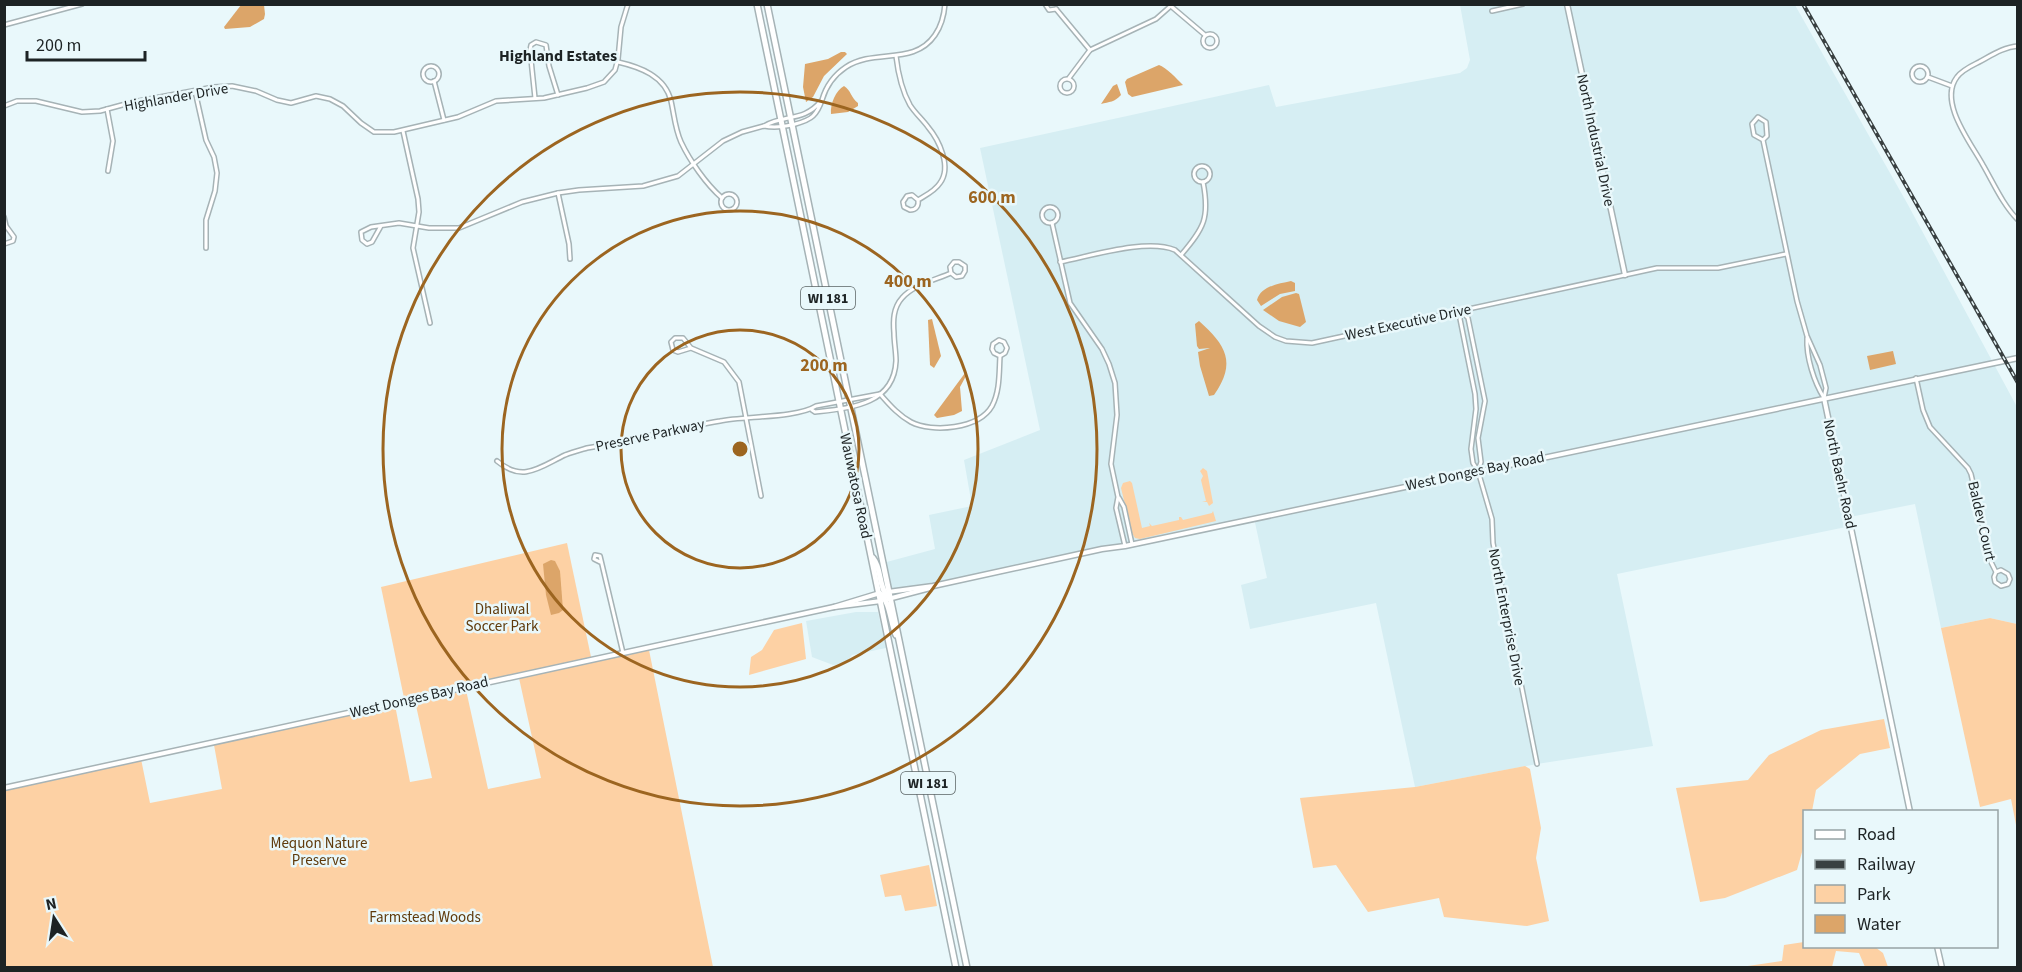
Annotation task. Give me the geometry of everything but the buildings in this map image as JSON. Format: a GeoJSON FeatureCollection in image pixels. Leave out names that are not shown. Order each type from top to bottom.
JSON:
{"type":"FeatureCollection","features":[{"type":"Feature","properties":{"kind":"main road","name":"Wauwatosa Road"},"geometry":{"type":"LineString","coordinates":[[757,4],[871,556],[884,592]]}},
{"type":"Feature","properties":{"kind":"main road","name":"Wauwatosa Road"},"geometry":{"type":"LineString","coordinates":[[767,4],[850,403],[885,600],[956,968]]}},
{"type":"Feature","properties":{"kind":"main road"},"geometry":{"type":"LineString","coordinates":[[884,592],[885,600]]}},
{"type":"Feature","properties":{"kind":"main road","name":"Wauwatosa Road"},"geometry":{"type":"LineString","coordinates":[[885,600],[900,642],[967,968]]}},
{"type":"Feature","properties":{"kind":"street"},"geometry":{"type":"LineString","coordinates":[[57,4],[58,10]]}},
{"type":"Feature","properties":{"kind":"street"},"geometry":{"type":"LineString","coordinates":[[4,25],[82,4]]}},
{"type":"Feature","properties":{"kind":"street"},"geometry":{"type":"LineString","coordinates":[[628,4],[621,27],[618,62],[650,73],[667,90],[681,142],[713,190],[722,198],[722,205],[725,209],[730,210],[736,206],[737,200],[732,194],[727,194],[722,198]]}},
{"type":"Feature","properties":{"kind":"street"},"geometry":{"type":"LineString","coordinates":[[381,226],[372,242],[367,244],[362,240],[360,235],[371,227],[399,223],[437,229],[459,228],[522,202],[558,193],[643,186],[678,176],[723,141],[742,132],[813,116],[819,109],[832,79],[847,66],[867,58],[915,52],[931,41],[944,17],[945,4]]}},
{"type":"Feature","properties":{"kind":"street"},"geometry":{"type":"LineString","coordinates":[[1045,4],[1049,10],[1056,9]]}},
{"type":"Feature","properties":{"kind":"street"},"geometry":{"type":"LineString","coordinates":[[1056,9],[1059,4]]}},
{"type":"Feature","properties":{"kind":"street"},"geometry":{"type":"LineString","coordinates":[[1492,11],[1523,4]]}},
{"type":"Feature","properties":{"kind":"street","name":"North Industrial Drive"},"geometry":{"type":"LineString","coordinates":[[1567,4],[1625,275]]}},
{"type":"Feature","properties":{"kind":"street"},"geometry":{"type":"LineString","coordinates":[[1069,78],[1081,59],[1090,50],[1156,19],[1172,6],[1205,35],[1212,34],[1216,37],[1218,42],[1216,46],[1209,48],[1205,46],[1203,39],[1205,35]]}},
{"type":"Feature","properties":{"kind":"street"},"geometry":{"type":"LineString","coordinates":[[1056,9],[1090,50]]}},
{"type":"Feature","properties":{"kind":"street"},"geometry":{"type":"LineString","coordinates":[[535,98],[530,50],[531,45],[536,42],[546,45],[549,66],[558,95]]}},
{"type":"Feature","properties":{"kind":"street"},"geometry":{"type":"LineString","coordinates":[[2018,46],[1998,52],[1965,69],[1952,86],[1951,101],[1957,118],[2009,210],[2018,220]]}},
{"type":"Feature","properties":{"kind":"street"},"geometry":{"type":"LineString","coordinates":[[896,56],[899,78],[905,95],[912,108],[936,138],[944,162],[942,182],[918,200]]}},
{"type":"Feature","properties":{"kind":"street","name":"Highlander Drive"},"geometry":{"type":"LineString","coordinates":[[4,106],[17,101],[36,101],[82,112],[214,87],[232,86],[256,91],[291,103],[316,96],[330,99],[343,106],[374,132],[394,132],[458,117],[496,101],[544,99],[587,88],[604,82],[615,70],[618,62]]}},
{"type":"Feature","properties":{"kind":"street"},"geometry":{"type":"LineString","coordinates":[[1917,66],[1922,66],[1928,71],[1928,76],[1925,80],[1917,81],[1913,70],[1917,66]]}},
{"type":"Feature","properties":{"kind":"street"},"geometry":{"type":"LineString","coordinates":[[428,67],[435,67],[438,71],[439,76],[434,81],[429,81],[423,75],[424,70],[428,67]]}},
{"type":"Feature","properties":{"kind":"street"},"geometry":{"type":"LineString","coordinates":[[1928,76],[1952,86]]}},
{"type":"Feature","properties":{"kind":"street"},"geometry":{"type":"LineString","coordinates":[[1064,78],[1069,78],[1073,81],[1074,88],[1071,92],[1063,92],[1059,86],[1060,82],[1064,78]]}},
{"type":"Feature","properties":{"kind":"street"},"geometry":{"type":"LineString","coordinates":[[434,81],[444,121]]}},
{"type":"Feature","properties":{"kind":"street"},"geometry":{"type":"LineString","coordinates":[[195,91],[206,140],[214,158],[217,173],[215,191],[206,220],[206,248]]}},
{"type":"Feature","properties":{"kind":"street"},"geometry":{"type":"LineString","coordinates":[[107,109],[113,141],[108,171]]}},
{"type":"Feature","properties":{"kind":"street","name":"North Baehr Road"},"geometry":{"type":"LineString","coordinates":[[1764,140],[1754,135],[1752,124],[1758,117],[1766,122],[1767,136],[1764,140],[1786,254],[1807,336],[1826,388],[1824,398],[1910,810]]}},
{"type":"Feature","properties":{"kind":"street"},"geometry":{"type":"LineString","coordinates":[[403,131],[418,199],[419,212],[413,248],[430,323]]}},
{"type":"Feature","properties":{"kind":"street"},"geometry":{"type":"LineString","coordinates":[[1200,167],[1205,167],[1209,171],[1208,179],[1203,182],[1199,182],[1194,176],[1195,169],[1200,167]]}},
{"type":"Feature","properties":{"kind":"street"},"geometry":{"type":"LineString","coordinates":[[1181,255],[1200,232],[1203,224],[1206,213],[1206,196],[1203,182]]}},
{"type":"Feature","properties":{"kind":"street"},"geometry":{"type":"LineString","coordinates":[[558,193],[570,259]]}},
{"type":"Feature","properties":{"kind":"street"},"geometry":{"type":"LineString","coordinates":[[912,195],[918,200],[915,209],[910,210],[904,207],[904,199],[907,196],[912,195]]}},
{"type":"Feature","properties":{"kind":"street"},"geometry":{"type":"LineString","coordinates":[[1050,207],[1055,208],[1059,215],[1052,223],[1045,221],[1042,216],[1045,209],[1050,207]]}},
{"type":"Feature","properties":{"kind":"street"},"geometry":{"type":"LineString","coordinates":[[4,217],[5,227],[13,234],[14,239],[4,244]]}},
{"type":"Feature","properties":{"kind":"street"},"geometry":{"type":"LineString","coordinates":[[1052,223],[1070,303],[1101,349],[1113,376],[1117,400],[1111,464],[1132,544]]}},
{"type":"Feature","properties":{"kind":"street","name":"West Executive Drive"},"geometry":{"type":"LineString","coordinates":[[1060,262],[1151,245],[1166,246],[1181,255],[1259,326],[1275,337],[1286,341],[1312,343],[1657,268],[1718,268],[1786,254]]}},
{"type":"Feature","properties":{"kind":"street"},"geometry":{"type":"LineString","coordinates":[[954,262],[965,266],[962,276],[956,277],[951,273],[950,267],[954,262]]}},
{"type":"Feature","properties":{"kind":"street"},"geometry":{"type":"LineString","coordinates":[[840,405],[871,402],[880,394],[890,382],[895,369],[893,324],[900,299],[914,289],[951,273]]}},
{"type":"Feature","properties":{"kind":"street","name":"North Enterprise Drive"},"geometry":{"type":"LineString","coordinates":[[1461,311],[1460,319],[1476,401],[1471,449],[1473,463],[1478,471],[1492,519],[1493,543],[1537,764]]}},
{"type":"Feature","properties":{"kind":"street","name":"North Enterprise Drive"},"geometry":{"type":"LineString","coordinates":[[1461,311],[1468,318],[1485,401],[1478,438],[1482,462],[1478,471]]}},
{"type":"Feature","properties":{"kind":"street"},"geometry":{"type":"LineString","coordinates":[[1807,336],[1810,359],[1819,390],[1824,398]]}},
{"type":"Feature","properties":{"kind":"street"},"geometry":{"type":"LineString","coordinates":[[691,348],[678,352],[673,350],[671,342],[675,338],[683,338],[691,348],[724,362],[732,370],[742,391],[760,496]]}},
{"type":"Feature","properties":{"kind":"street"},"geometry":{"type":"LineString","coordinates":[[999,340],[1004,342],[1007,348],[1000,356],[992,349],[993,344],[999,340]]}},
{"type":"Feature","properties":{"kind":"street"},"geometry":{"type":"LineString","coordinates":[[880,394],[895,411],[923,427],[945,429],[972,422],[991,409],[995,400],[1000,356]]}},
{"type":"Feature","properties":{"kind":"street"},"geometry":{"type":"LineString","coordinates":[[1810,359],[1816,357]]}},
{"type":"Feature","properties":{"kind":"street","name":"West Donges Bay Road"},"geometry":{"type":"LineString","coordinates":[[4,788],[834,607],[884,592],[933,586],[2018,358]]}},
{"type":"Feature","properties":{"kind":"street","name":"Baldev Court"},"geometry":{"type":"LineString","coordinates":[[1916,378],[1923,410],[1930,428],[1971,474],[1991,562],[1996,572],[1994,577],[1996,584],[2003,586],[2008,584],[2010,576],[2001,570],[1996,572]]}},
{"type":"Feature","properties":{"kind":"street"},"geometry":{"type":"LineString","coordinates":[[840,405],[880,394]]}},
{"type":"Feature","properties":{"kind":"street","name":"Preserve Parkway"},"geometry":{"type":"LineString","coordinates":[[497,462],[506,469],[521,473],[535,471],[568,453],[721,420],[811,409],[816,406],[840,405]]}},
{"type":"Feature","properties":{"kind":"street","name":"Preserve Parkway"},"geometry":{"type":"LineString","coordinates":[[811,409],[815,412],[840,405]]}},
{"type":"Feature","properties":{"kind":"street"},"geometry":{"type":"LineString","coordinates":[[1118,497],[1116,508],[1125,546]]}},
{"type":"Feature","properties":{"kind":"street"},"geometry":{"type":"LineString","coordinates":[[600,562],[606,576],[623,653]]}},
{"type":"Feature","properties":{"kind":"street","name":"West Donges Bay Road"},"geometry":{"type":"LineString","coordinates":[[834,607],[885,600],[933,586]]}},
{"type":"Feature","properties":{"kind":"street"},"geometry":{"type":"LineString","coordinates":[[1937,948],[1942,968]]}},
{"type":"Feature","properties":{"kind":"shaded area"},"geometry":{"type":"Polygon","coordinates":[[[1460,5],[1795,5],[1907,203],[2017,407],[2017,624],[1990,618],[1941,628],[1915,504],[1845,518],[1846,527],[1617,574],[1653,746],[1537,764],[1415,787],[1376,603],[1250,629],[1241,585],[1267,578],[1254,518],[933,586],[891,599],[883,563],[935,549],[929,515],[972,506],[964,460],[1040,430],[980,148],[1269,85],[1276,107],[1460,73],[1467,68],[1470,60],[1460,5]]]}},
{"type":"Feature","properties":{"kind":"shaded area"},"geometry":{"type":"Polygon","coordinates":[[[856,612],[878,612],[886,648],[852,655],[845,664],[833,665],[812,657],[806,621],[856,612]]]}},
{"type":"Feature","properties":{"kind":"green space"},"geometry":{"type":"Polygon","coordinates":[[[1203,468],[1207,471],[1213,503],[1209,506],[1207,502],[1202,502],[1206,501],[1201,480],[1203,476],[1200,471],[1203,468]]]}},
{"type":"Feature","properties":{"kind":"green space"},"geometry":{"type":"Polygon","coordinates":[[[1130,481],[1142,528],[1150,526],[1149,523],[1152,526],[1179,520],[1179,517],[1183,520],[1213,511],[1216,521],[1140,539],[1135,538],[1121,488],[1123,483],[1130,481]]]}},
{"type":"Feature","properties":{"kind":"green space","name":"Dhaliwal Soccer Park"},"geometry":{"type":"Polygon","coordinates":[[[567,543],[591,657],[404,698],[381,587],[567,543]]]}},
{"type":"Feature","properties":{"kind":"green space"},"geometry":{"type":"Polygon","coordinates":[[[1990,618],[2017,624],[2017,830],[2011,799],[1980,807],[1941,628],[1990,618]]]}},
{"type":"Feature","properties":{"kind":"green space"},"geometry":{"type":"Polygon","coordinates":[[[802,623],[806,659],[749,675],[751,657],[762,650],[774,630],[802,623]]]}},
{"type":"Feature","properties":{"kind":"green space","name":"Mequon Nature Preserve"},"geometry":{"type":"Polygon","coordinates":[[[649,650],[713,967],[5,967],[4,791],[141,759],[150,803],[222,789],[214,745],[395,705],[410,782],[432,778],[415,701],[466,690],[488,789],[541,778],[519,678],[649,650]]]}},
{"type":"Feature","properties":{"kind":"green space"},"geometry":{"type":"Polygon","coordinates":[[[1884,719],[1890,748],[1860,754],[1816,790],[1812,810],[1803,810],[1803,849],[1797,870],[1725,898],[1700,902],[1676,788],[1748,780],[1769,755],[1821,730],[1884,719]]]}},
{"type":"Feature","properties":{"kind":"green space"},"geometry":{"type":"Polygon","coordinates":[[[1525,766],[1530,769],[1541,828],[1536,858],[1549,921],[1527,926],[1444,917],[1439,898],[1368,912],[1336,865],[1313,868],[1300,798],[1415,787],[1525,766]]]}},
{"type":"Feature","properties":{"kind":"green space"},"geometry":{"type":"Polygon","coordinates":[[[929,865],[937,906],[905,911],[901,895],[885,897],[880,875],[929,865]]]}},
{"type":"Feature","properties":{"kind":"green space"},"geometry":{"type":"Polygon","coordinates":[[[1803,942],[1803,948],[1876,948],[1883,953],[1888,967],[1865,967],[1859,953],[1836,951],[1832,967],[1741,967],[1782,961],[1784,945],[1803,942]]]}},
{"type":"Feature","properties":{"kind":"water"},"geometry":{"type":"Polygon","coordinates":[[[241,5],[264,5],[264,19],[250,27],[225,29],[224,27],[241,5]]]}},
{"type":"Feature","properties":{"kind":"water"},"geometry":{"type":"Polygon","coordinates":[[[841,52],[847,54],[824,76],[813,97],[806,102],[803,87],[805,64],[828,59],[841,52]]]}},
{"type":"Feature","properties":{"kind":"water"},"geometry":{"type":"Polygon","coordinates":[[[1159,65],[1183,85],[1132,97],[1128,94],[1125,82],[1127,79],[1159,65]]]}},
{"type":"Feature","properties":{"kind":"water"},"geometry":{"type":"Polygon","coordinates":[[[1117,84],[1121,95],[1101,104],[1113,86],[1117,84]]]}},
{"type":"Feature","properties":{"kind":"water"},"geometry":{"type":"Polygon","coordinates":[[[844,86],[858,106],[848,112],[831,114],[834,98],[844,86]]]}},
{"type":"Feature","properties":{"kind":"water"},"geometry":{"type":"Polygon","coordinates":[[[1291,281],[1295,283],[1295,291],[1280,294],[1261,306],[1257,300],[1262,292],[1271,286],[1291,281]]]}},
{"type":"Feature","properties":{"kind":"water"},"geometry":{"type":"Polygon","coordinates":[[[1299,294],[1306,322],[1300,327],[1279,321],[1263,310],[1282,297],[1299,294]]]}},
{"type":"Feature","properties":{"kind":"water"},"geometry":{"type":"Polygon","coordinates":[[[932,319],[941,356],[934,368],[930,365],[928,320],[932,319]]]}},
{"type":"Feature","properties":{"kind":"water"},"geometry":{"type":"Polygon","coordinates":[[[1199,321],[1216,338],[1225,355],[1225,373],[1221,384],[1214,395],[1209,396],[1198,352],[1210,348],[1199,349],[1197,346],[1195,324],[1199,321]]]}},
{"type":"Feature","properties":{"kind":"water"},"geometry":{"type":"Polygon","coordinates":[[[1893,351],[1896,364],[1870,370],[1867,356],[1893,351]]]}},
{"type":"Feature","properties":{"kind":"water"},"geometry":{"type":"Polygon","coordinates":[[[965,373],[966,376],[960,387],[962,411],[937,418],[934,415],[965,373]]]}},
{"type":"Feature","properties":{"kind":"water"},"geometry":{"type":"Polygon","coordinates":[[[551,560],[555,561],[560,571],[563,610],[551,615],[546,595],[543,564],[551,560]]]}},
{"type":"Feature","properties":{"kind":"railway"},"geometry":{"type":"LineString","coordinates":[[1803,4],[2018,383]]}},
{"type":"Feature","properties":{"kind":"district","name":"Highland Estates"},"geometry":{"type":"Point","coordinates":[558,55]}},
{"type":"Feature","properties":{"kind":"park label","name":"Farmstead Woods"},"geometry":{"type":"Point","coordinates":[425,917]}}]}
